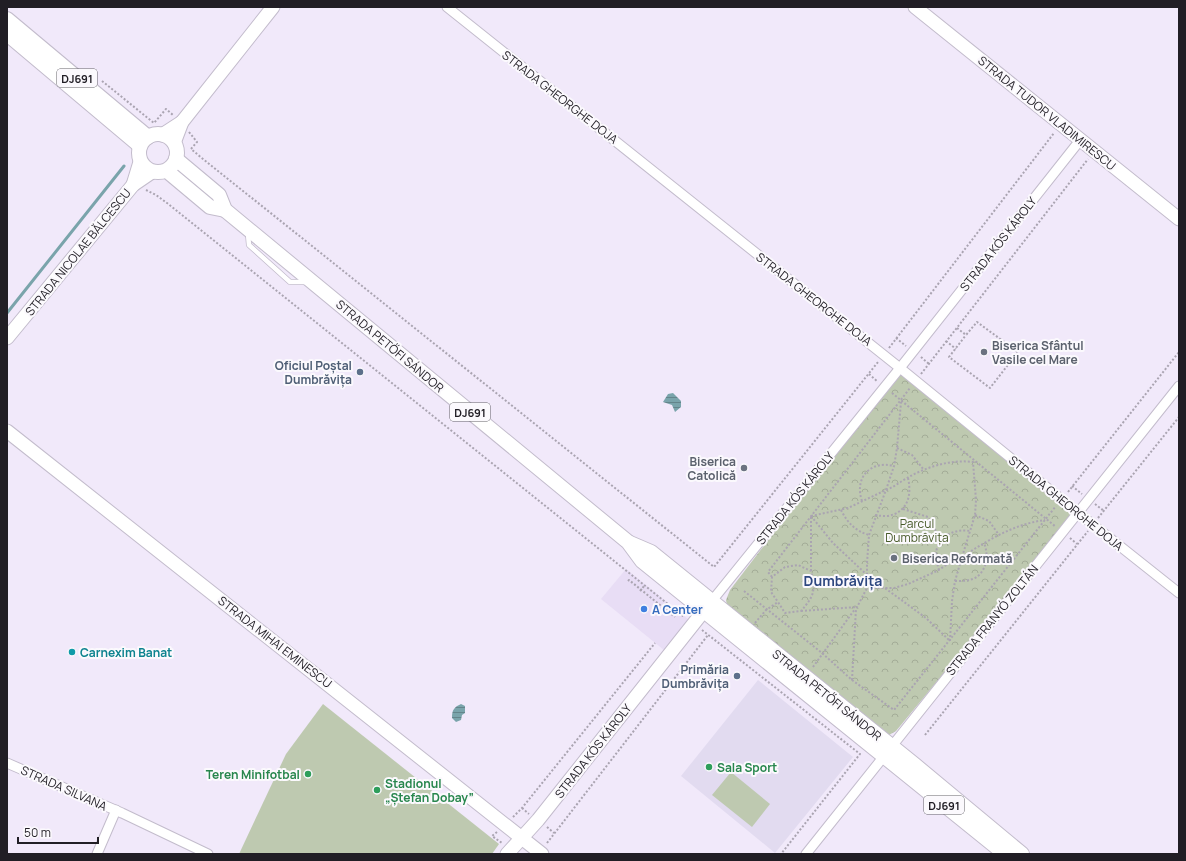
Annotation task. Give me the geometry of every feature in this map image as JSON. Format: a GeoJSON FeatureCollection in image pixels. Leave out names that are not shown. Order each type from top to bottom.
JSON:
{"type":"FeatureCollection","features":[{"type":"Feature","properties":{"kind":"main road","name":"DJ691"},"geometry":{"type":"LineString","coordinates":[[7,19],[144,141]]}},
{"type":"Feature","properties":{"kind":"main road","name":"DJ691"},"geometry":{"type":"LineString","coordinates":[[7,34],[144,141]]}},
{"type":"Feature","properties":{"kind":"main road"},"geometry":{"type":"LineString","coordinates":[[155,134],[162,135],[169,138],[174,143],[177,151],[176,159],[173,166],[167,170],[160,173],[152,172],[145,168],[140,162],[138,154],[144,141],[155,134]]}},
{"type":"Feature","properties":{"kind":"main road","name":"STRADA PETŐFI SÁNDOR"},"geometry":{"type":"LineString","coordinates":[[176,159],[219,195],[226,210],[247,228],[628,542],[651,552],[707,607],[887,751],[1022,854]]}},
{"type":"Feature","properties":{"kind":"main road","name":"STRADA PETŐFI SÁNDOR"},"geometry":{"type":"LineString","coordinates":[[167,170],[210,208],[226,210]]}},
{"type":"Feature","properties":{"kind":"main road","name":"STRADA PETŐFI SÁNDOR"},"geometry":{"type":"LineString","coordinates":[[707,607],[805,677],[1005,854]]}},
{"type":"Feature","properties":{"kind":"street"},"geometry":{"type":"LineString","coordinates":[[174,143],[182,122],[273,7]]}},
{"type":"Feature","properties":{"kind":"street","name":"STRADA GHEORGHE DOJA"},"geometry":{"type":"LineString","coordinates":[[447,7],[884,354],[1061,500],[1179,593]]}},
{"type":"Feature","properties":{"kind":"street","name":"STRADA TUDOR VLADIMIRESCU"},"geometry":{"type":"LineString","coordinates":[[915,7],[1062,123],[1179,219]]}},
{"type":"Feature","properties":{"kind":"street"},"geometry":{"type":"LineString","coordinates":[[162,135],[182,122]]}},
{"type":"Feature","properties":{"kind":"street","name":"STRADA KÓS KÁROLY"},"geometry":{"type":"LineString","coordinates":[[507,854],[538,820],[707,607],[900,368],[1081,139]]}},
{"type":"Feature","properties":{"kind":"street","name":"STRADA NICOLAE BĂLCESCU"},"geometry":{"type":"LineString","coordinates":[[133,185],[140,162]]}},
{"type":"Feature","properties":{"kind":"street","name":"STRADA NICOLAE BĂLCESCU"},"geometry":{"type":"LineString","coordinates":[[7,338],[133,185],[152,172]]}},
{"type":"Feature","properties":{"kind":"street","name":"STRADA FRANYÓ ZOLTÁN"},"geometry":{"type":"LineString","coordinates":[[806,854],[1077,512],[1179,386]]}},
{"type":"Feature","properties":{"kind":"street","name":"STRADA MIHAI EMINESCU"},"geometry":{"type":"LineString","coordinates":[[7,431],[541,853]]}},
{"type":"Feature","properties":{"kind":"street","name":"STRADA SILVANA"},"geometry":{"type":"LineString","coordinates":[[7,763],[116,810],[208,854]]}},
{"type":"Feature","properties":{"kind":"street"},"geometry":{"type":"LineString","coordinates":[[97,854],[116,810]]}},
{"type":"Feature","properties":{"kind":"path"},"geometry":{"type":"LineString","coordinates":[[100,79],[154,123],[166,109],[182,122],[197,142],[191,149],[714,567],[884,354],[1062,123]]}},
{"type":"Feature","properties":{"kind":"path"},"geometry":{"type":"LineString","coordinates":[[857,607],[785,612],[771,592],[772,577],[768,572],[1095,150]]}},
{"type":"Feature","properties":{"kind":"path"},"geometry":{"type":"LineString","coordinates":[[133,185],[156,195],[167,203],[679,612]]}},
{"type":"Feature","properties":{"kind":"path"},"geometry":{"type":"LineString","coordinates":[[977,322],[1018,352],[990,388],[949,357],[966,335],[977,322]]}},
{"type":"Feature","properties":{"kind":"path"},"geometry":{"type":"LineString","coordinates":[[957,328],[966,335]]}},
{"type":"Feature","properties":{"kind":"path"},"geometry":{"type":"LineString","coordinates":[[946,341],[956,349]]}},
{"type":"Feature","properties":{"kind":"path"},"geometry":{"type":"LineString","coordinates":[[744,591],[822,653],[852,680],[894,710],[1179,352]]}},
{"type":"Feature","properties":{"kind":"path"},"geometry":{"type":"LineString","coordinates":[[805,677],[857,607],[867,588],[869,535],[894,466],[898,448],[901,400]]}},
{"type":"Feature","properties":{"kind":"path"},"geometry":{"type":"LineString","coordinates":[[901,400],[1046,520]]}},
{"type":"Feature","properties":{"kind":"path"},"geometry":{"type":"LineString","coordinates":[[925,735],[1179,417]]}},
{"type":"Feature","properties":{"kind":"path"},"geometry":{"type":"LineString","coordinates":[[898,448],[912,455],[924,470]]}},
{"type":"Feature","properties":{"kind":"path"},"geometry":{"type":"LineString","coordinates":[[812,516],[848,508],[924,470],[946,463],[963,460],[973,462],[976,500],[975,515],[955,581],[952,601],[950,641]]}},
{"type":"Feature","properties":{"kind":"path"},"geometry":{"type":"LineString","coordinates":[[862,502],[859,488],[861,478],[867,471],[875,466],[894,466]]}},
{"type":"Feature","properties":{"kind":"path"},"geometry":{"type":"LineString","coordinates":[[876,515],[893,515],[903,509],[909,497],[910,487],[908,478]]}},
{"type":"Feature","properties":{"kind":"path"},"geometry":{"type":"LineString","coordinates":[[903,509],[928,517],[941,540]]}},
{"type":"Feature","properties":{"kind":"path"},"geometry":{"type":"LineString","coordinates":[[841,510],[845,518],[858,531],[869,535]]}},
{"type":"Feature","properties":{"kind":"path"},"geometry":{"type":"LineString","coordinates":[[975,515],[989,521],[1000,535]]}},
{"type":"Feature","properties":{"kind":"path"},"geometry":{"type":"LineString","coordinates":[[801,611],[810,600],[814,585],[811,572],[812,516]]}},
{"type":"Feature","properties":{"kind":"path"},"geometry":{"type":"LineString","coordinates":[[812,516],[834,543],[867,575],[926,618],[950,641]]}},
{"type":"Feature","properties":{"kind":"path"},"geometry":{"type":"LineString","coordinates":[[867,588],[894,588],[908,584],[939,570],[984,543],[1020,525],[1046,520]]}},
{"type":"Feature","properties":{"kind":"path"},"geometry":{"type":"LineString","coordinates":[[939,570],[936,556],[941,540],[955,531],[970,531]]}},
{"type":"Feature","properties":{"kind":"path"},"geometry":{"type":"LineString","coordinates":[[955,581],[974,578],[984,568],[987,553],[984,543]]}},
{"type":"Feature","properties":{"kind":"path"},"geometry":{"type":"LineString","coordinates":[[772,577],[785,567],[798,565],[811,572]]}},
{"type":"Feature","properties":{"kind":"path"},"geometry":{"type":"LineString","coordinates":[[628,581],[629,580],[675,617]]}},
{"type":"Feature","properties":{"kind":"path"},"geometry":{"type":"LineString","coordinates":[[641,590],[645,585]]}},
{"type":"Feature","properties":{"kind":"path"},"geometry":{"type":"LineString","coordinates":[[649,597],[653,591]]}},
{"type":"Feature","properties":{"kind":"path"},"geometry":{"type":"LineString","coordinates":[[766,610],[778,602]]}},
{"type":"Feature","properties":{"kind":"path"},"geometry":{"type":"LineString","coordinates":[[852,680],[857,607]]}},
{"type":"Feature","properties":{"kind":"path"},"geometry":{"type":"LineString","coordinates":[[541,853],[708,636],[860,754],[781,854]]}},
{"type":"Feature","properties":{"kind":"path"},"geometry":{"type":"LineString","coordinates":[[505,824],[522,808],[655,643]]}},
{"type":"Feature","properties":{"kind":"shaded area"},"geometry":{"type":"Polygon","coordinates":[[[673,393],[681,401],[681,407],[675,412],[672,405],[663,402],[668,394],[673,393]]]}},
{"type":"Feature","properties":{"kind":"shaded area"},"geometry":{"type":"Polygon","coordinates":[[[626,569],[689,620],[664,650],[601,599],[626,569]]]}},
{"type":"Feature","properties":{"kind":"shaded area"},"geometry":{"type":"Polygon","coordinates":[[[758,680],[853,757],[775,853],[681,776],[758,680]]]}},
{"type":"Feature","properties":{"kind":"shaded area"},"geometry":{"type":"Polygon","coordinates":[[[461,704],[465,706],[465,713],[462,715],[461,720],[456,722],[452,718],[452,713],[455,708],[461,704]]]}},
{"type":"Feature","properties":{"kind":"green space","name":"Parcul Dumbrăvița"},"geometry":{"type":"Polygon","coordinates":[[[900,368],[1077,512],[896,731],[889,735],[881,734],[728,610],[726,600],[730,590],[900,368]]]}},
{"type":"Feature","properties":{"kind":"green space","name":"Stadionul „Ștefan Dobay”"},"geometry":{"type":"Polygon","coordinates":[[[323,704],[499,844],[492,854],[239,854],[286,754],[323,704]]]}},
{"type":"Feature","properties":{"kind":"green space"},"geometry":{"type":"Polygon","coordinates":[[[731,772],[770,804],[752,827],[712,795],[731,772]]]}},
{"type":"Feature","properties":{"kind":"waterway"},"geometry":{"type":"LineString","coordinates":[[7,313],[124,166]]}},
{"type":"Feature","properties":{"kind":"place","name":"Biserica Sfântul Vasile cel Mare"},"geometry":{"type":"Point","coordinates":[984,352]}},
{"type":"Feature","properties":{"kind":"place","name":"Oficiul Poștal Dumbrăvița"},"geometry":{"type":"Point","coordinates":[360,372]}},
{"type":"Feature","properties":{"kind":"place","name":"Biserica Catolică"},"geometry":{"type":"Point","coordinates":[744,468]}},
{"type":"Feature","properties":{"kind":"place","name":"Biserica Reformată"},"geometry":{"type":"Point","coordinates":[894,558]}},
{"type":"Feature","properties":{"kind":"place","name":"A Center"},"geometry":{"type":"Point","coordinates":[644,609]}},
{"type":"Feature","properties":{"kind":"place","name":"Carnexim Banat"},"geometry":{"type":"Point","coordinates":[72,652]}},
{"type":"Feature","properties":{"kind":"place","name":"Primăria Dumbrăvița"},"geometry":{"type":"Point","coordinates":[737,676]}},
{"type":"Feature","properties":{"kind":"place","name":"Sala Sport"},"geometry":{"type":"Point","coordinates":[709,767]}},
{"type":"Feature","properties":{"kind":"place","name":"Teren Minifotbal"},"geometry":{"type":"Point","coordinates":[308,774]}},
{"type":"Feature","properties":{"kind":"place","name":"Stadionul „Ștefan Dobay”"},"geometry":{"type":"Point","coordinates":[377,790]}},
{"type":"Feature","properties":{"kind":"district","name":"Dumbrăvița"},"geometry":{"type":"Point","coordinates":[843,580]}}]}
